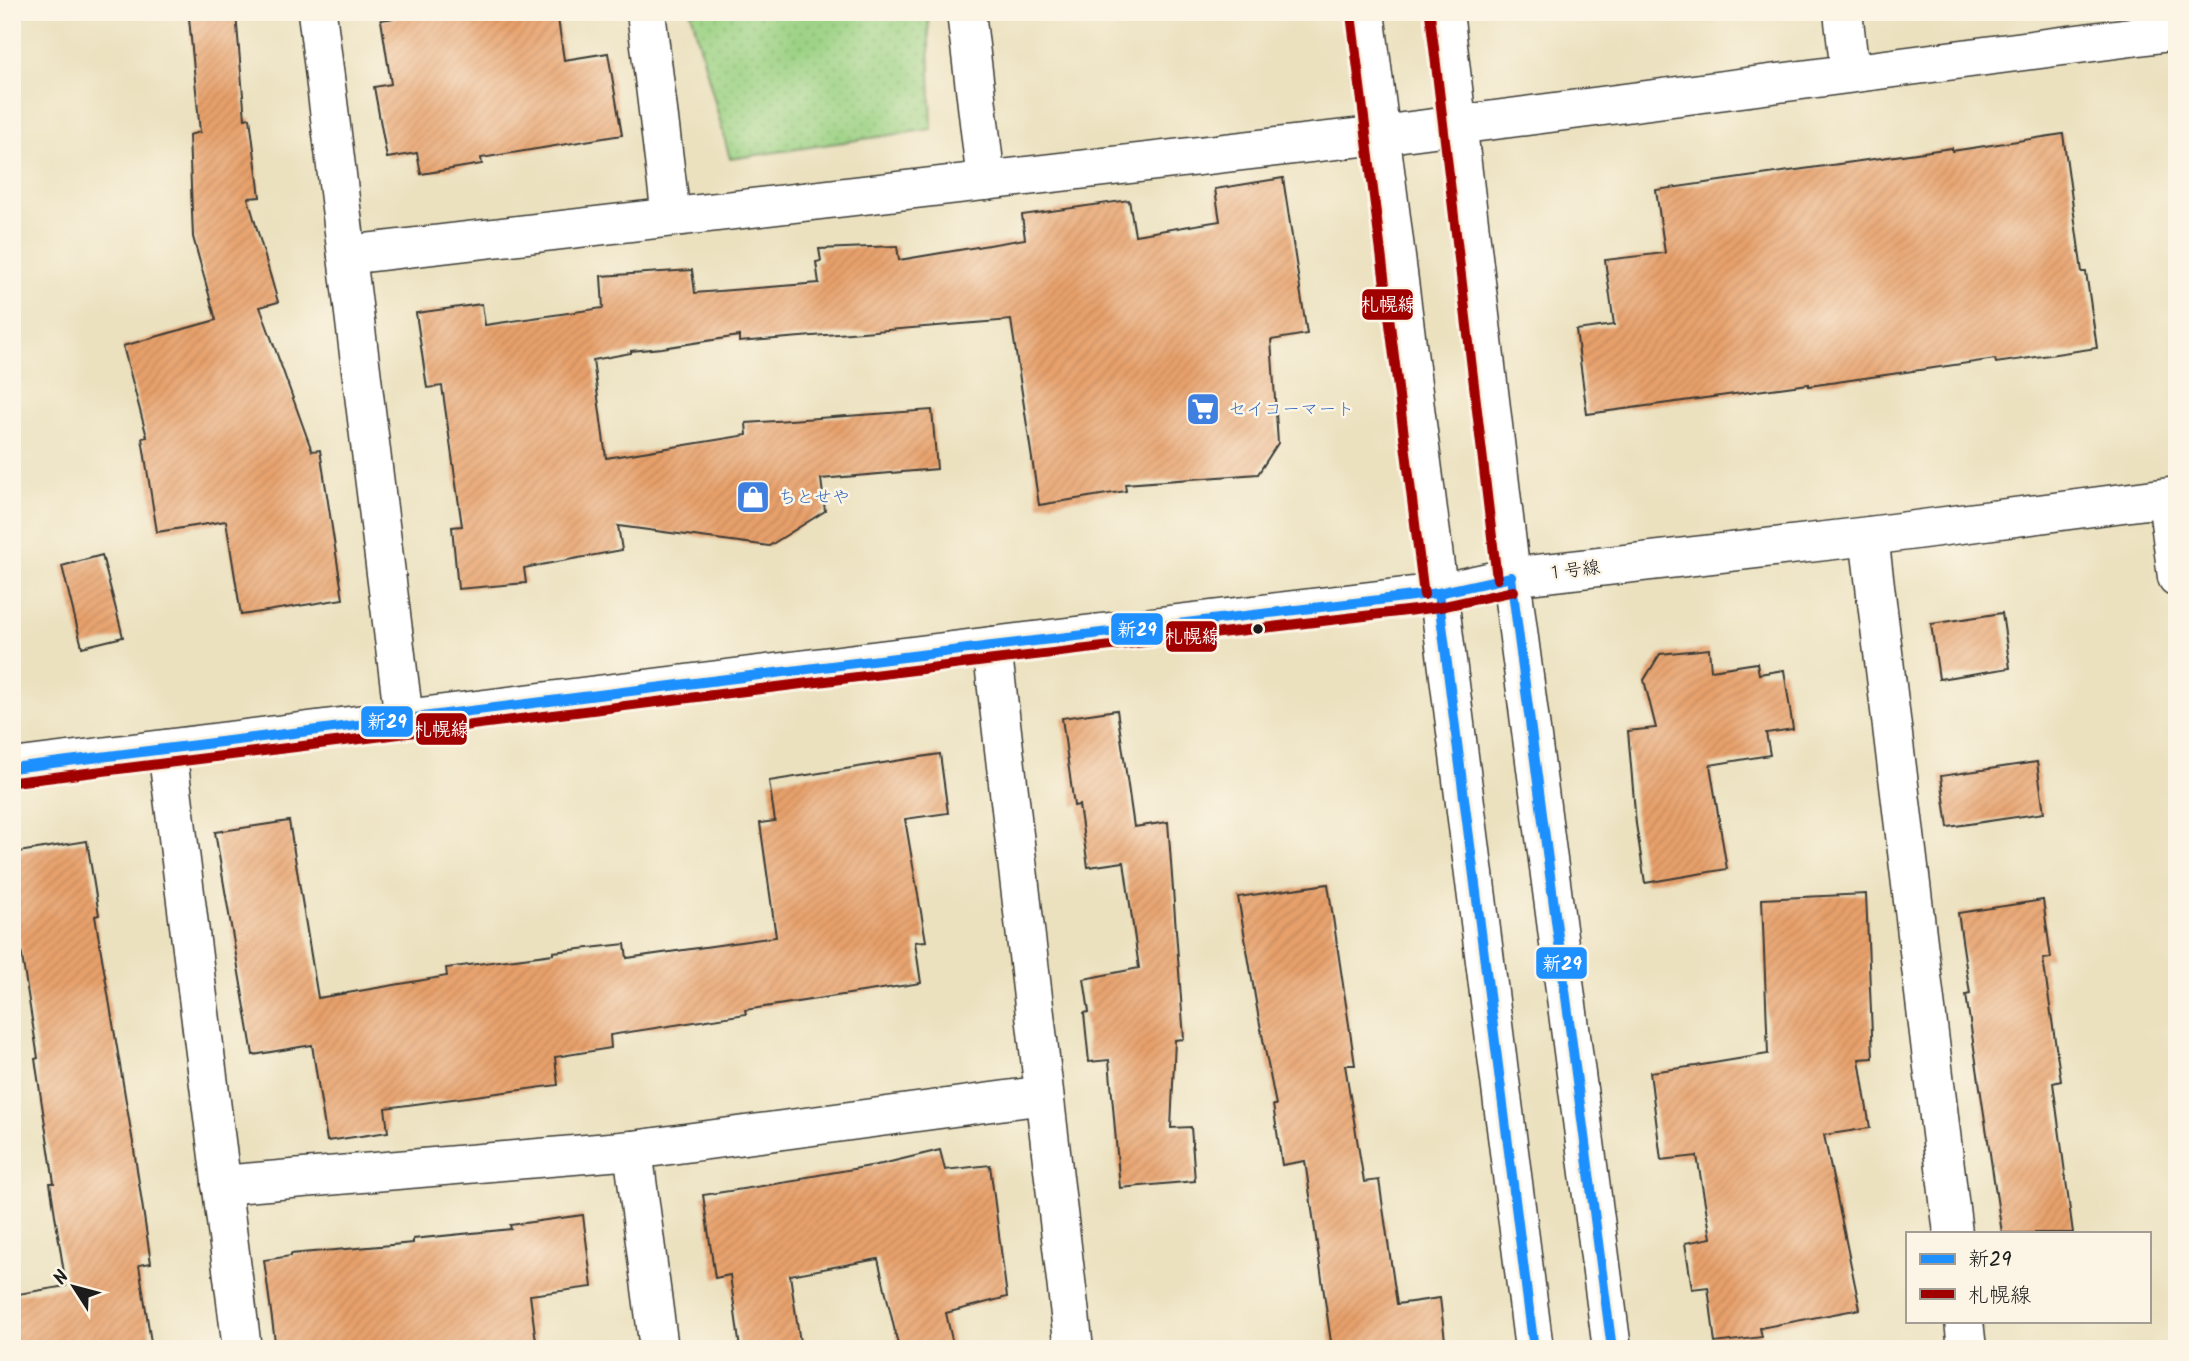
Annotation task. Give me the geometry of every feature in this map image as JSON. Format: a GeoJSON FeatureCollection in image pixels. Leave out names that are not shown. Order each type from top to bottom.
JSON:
{"type":"FeatureCollection","features":[{"type":"Feature","properties":{"kind":"street"},"geometry":{"type":"LineString","coordinates":[[317,12],[404,720]]}},
{"type":"Feature","properties":{"kind":"street"},"geometry":{"type":"LineString","coordinates":[[646,12],[671,218]]}},
{"type":"Feature","properties":{"kind":"street"},"geometry":{"type":"LineString","coordinates":[[966,12],[986,181]]}},
{"type":"Feature","properties":{"kind":"street"},"geometry":{"type":"LineString","coordinates":[[1364,12],[1534,1349]]}},
{"type":"Feature","properties":{"kind":"street"},"geometry":{"type":"LineString","coordinates":[[1444,12],[1511,577],[1612,1349]]}},
{"type":"Feature","properties":{"kind":"street"},"geometry":{"type":"LineString","coordinates":[[1843,12],[1850,74]]}},
{"type":"Feature","properties":{"kind":"street"},"geometry":{"type":"LineString","coordinates":[[347,255],[1380,135],[2177,31]]}},
{"type":"Feature","properties":{"kind":"street"},"geometry":{"type":"LineString","coordinates":[[2172,497],[2177,577]]}},
{"type":"Feature","properties":{"kind":"street","name":"１号線"},"geometry":{"type":"LineString","coordinates":[[12,768],[1438,593],[1511,577],[1869,536],[2172,497]]}},
{"type":"Feature","properties":{"kind":"street"},"geometry":{"type":"LineString","coordinates":[[1869,536],[1953,1232]]}},
{"type":"Feature","properties":{"kind":"street"},"geometry":{"type":"LineString","coordinates":[[992,646],[1074,1349]]}},
{"type":"Feature","properties":{"kind":"street"},"geometry":{"type":"LineString","coordinates":[[167,749],[242,1349]]}},
{"type":"Feature","properties":{"kind":"street"},"geometry":{"type":"LineString","coordinates":[[221,1185],[632,1150],[1045,1095]]}},
{"type":"Feature","properties":{"kind":"street"},"geometry":{"type":"LineString","coordinates":[[632,1150],[659,1349]]}},
{"type":"Feature","properties":{"kind":"street"},"geometry":{"type":"LineString","coordinates":[[1964,1322],[1967,1349]]}},
{"type":"Feature","properties":{"kind":"green space"},"geometry":{"type":"Polygon","coordinates":[[[691,12],[928,12],[932,129],[730,159],[691,12]]]}},
{"type":"Feature","properties":{"kind":"building"},"geometry":{"type":"Polygon","coordinates":[[[435,12],[557,12],[564,60],[608,53],[622,135],[481,158],[482,164],[421,174],[417,153],[387,158],[374,87],[391,84],[381,20],[435,12]]]}},
{"type":"Feature","properties":{"kind":"building"},"geometry":{"type":"Polygon","coordinates":[[[236,14],[245,119],[250,118],[260,197],[248,198],[278,302],[260,307],[312,451],[320,450],[343,599],[241,615],[226,521],[157,532],[142,438],[147,437],[123,346],[216,320],[193,237],[189,135],[200,132],[189,18],[236,14]]]}},
{"type":"Feature","properties":{"kind":"building"},"geometry":{"type":"Polygon","coordinates":[[[2063,134],[2082,272],[2086,272],[2097,348],[1996,363],[1995,359],[1587,414],[1576,330],[1614,325],[1605,260],[1665,253],[1656,190],[2063,134]]]}},
{"type":"Feature","properties":{"kind":"building"},"geometry":{"type":"Polygon","coordinates":[[[1283,178],[1307,334],[1271,340],[1278,443],[1258,474],[1125,484],[1126,491],[1039,505],[1011,320],[739,342],[739,336],[631,351],[593,360],[606,458],[747,435],[746,423],[932,410],[937,469],[821,479],[825,511],[769,546],[618,526],[622,550],[524,568],[526,583],[458,589],[452,527],[462,526],[442,386],[427,388],[416,313],[482,304],[485,325],[603,308],[601,276],[692,270],[695,293],[819,283],[816,262],[821,261],[819,249],[897,246],[899,260],[1025,239],[1022,215],[1129,200],[1135,235],[1220,221],[1215,189],[1283,178]]]}},
{"type":"Feature","properties":{"kind":"building"},"geometry":{"type":"Polygon","coordinates":[[[102,555],[123,637],[82,647],[62,566],[102,555]]]}},
{"type":"Feature","properties":{"kind":"building"},"geometry":{"type":"Polygon","coordinates":[[[2002,613],[2010,668],[1939,679],[1931,624],[2002,613]]]}},
{"type":"Feature","properties":{"kind":"building"},"geometry":{"type":"Polygon","coordinates":[[[1709,649],[1711,670],[1757,663],[1759,674],[1784,670],[1793,729],[1766,733],[1770,755],[1710,765],[1727,869],[1645,883],[1636,824],[1628,731],[1656,728],[1644,680],[1660,654],[1709,649]]]}},
{"type":"Feature","properties":{"kind":"building"},"geometry":{"type":"Polygon","coordinates":[[[1117,710],[1134,827],[1168,822],[1184,1039],[1175,1040],[1171,1128],[1191,1127],[1195,1181],[1120,1188],[1109,1060],[1089,1062],[1084,1013],[1089,1012],[1084,979],[1139,968],[1124,862],[1088,867],[1079,805],[1074,806],[1062,718],[1117,710]]]}},
{"type":"Feature","properties":{"kind":"building"},"geometry":{"type":"Polygon","coordinates":[[[940,754],[948,813],[905,819],[926,941],[915,942],[921,983],[745,1010],[746,1014],[610,1035],[611,1048],[555,1057],[558,1085],[385,1108],[388,1132],[327,1141],[312,1045],[253,1055],[215,832],[289,821],[318,998],[447,976],[446,968],[553,952],[625,944],[627,958],[776,937],[760,823],[775,821],[769,781],[940,754]]]}},
{"type":"Feature","properties":{"kind":"building"},"geometry":{"type":"Polygon","coordinates":[[[2037,762],[2044,813],[1948,827],[1941,776],[2037,762]]]}},
{"type":"Feature","properties":{"kind":"building"},"geometry":{"type":"Polygon","coordinates":[[[87,841],[99,915],[95,916],[151,1263],[139,1265],[152,1349],[12,1349],[12,1295],[66,1286],[50,1183],[54,1183],[35,1059],[38,1058],[12,893],[12,853],[87,841]]]}},
{"type":"Feature","properties":{"kind":"building"},"geometry":{"type":"Polygon","coordinates":[[[1328,884],[1355,1065],[1345,1065],[1364,1182],[1379,1180],[1397,1304],[1440,1298],[1446,1349],[1332,1349],[1305,1161],[1282,1165],[1273,1105],[1276,1105],[1238,897],[1328,884]]]}},
{"type":"Feature","properties":{"kind":"building"},"geometry":{"type":"Polygon","coordinates":[[[1866,894],[1873,1058],[1859,1059],[1870,1128],[1824,1135],[1860,1309],[1760,1328],[1762,1337],[1715,1343],[1708,1287],[1692,1289],[1685,1243],[1711,1238],[1697,1156],[1661,1160],[1650,1072],[1768,1054],[1762,899],[1866,894]]]}},
{"type":"Feature","properties":{"kind":"building"},"geometry":{"type":"Polygon","coordinates":[[[2043,900],[2051,958],[2043,959],[2061,1081],[2053,1083],[2073,1232],[2002,1232],[1966,995],[1970,994],[1958,913],[2043,900]]]}},
{"type":"Feature","properties":{"kind":"building"},"geometry":{"type":"Polygon","coordinates":[[[940,1150],[945,1170],[990,1165],[1007,1297],[946,1313],[954,1349],[899,1349],[878,1259],[790,1275],[801,1349],[740,1349],[730,1275],[715,1278],[703,1195],[801,1180],[940,1150]]]}},
{"type":"Feature","properties":{"kind":"building"},"geometry":{"type":"Polygon","coordinates":[[[583,1215],[592,1287],[530,1295],[537,1349],[276,1349],[264,1260],[291,1254],[413,1243],[413,1239],[511,1229],[510,1225],[583,1215]]]}},
{"type":"Feature","properties":{"kind":"transit line","name":"札幌線"},"geometry":{"type":"LineString","coordinates":[[1351,14],[1424,595]]}},
{"type":"Feature","properties":{"kind":"transit line","name":"札幌線"},"geometry":{"type":"LineString","coordinates":[[1430,14],[1497,579]]}},
{"type":"Feature","properties":{"kind":"transit line","name":"新29"},"geometry":{"type":"LineString","coordinates":[[1511,577],[1612,1349]]}},
{"type":"Feature","properties":{"kind":"transit line","name":"新29"},"geometry":{"type":"LineString","coordinates":[[12,768],[1438,593],[1511,577]]}},
{"type":"Feature","properties":{"kind":"transit line","name":"札幌線"},"geometry":{"type":"LineString","coordinates":[[14,782],[1440,607],[1514,591]]}},
{"type":"Feature","properties":{"kind":"transit line","name":"新29"},"geometry":{"type":"LineString","coordinates":[[1438,593],[1534,1349]]}},
{"type":"Feature","properties":{"kind":"place","name":"セイコーマート"},"geometry":{"type":"Point","coordinates":[1203,409]}},
{"type":"Feature","properties":{"kind":"place","name":"ちとせや"},"geometry":{"type":"Point","coordinates":[753,497]}}]}
